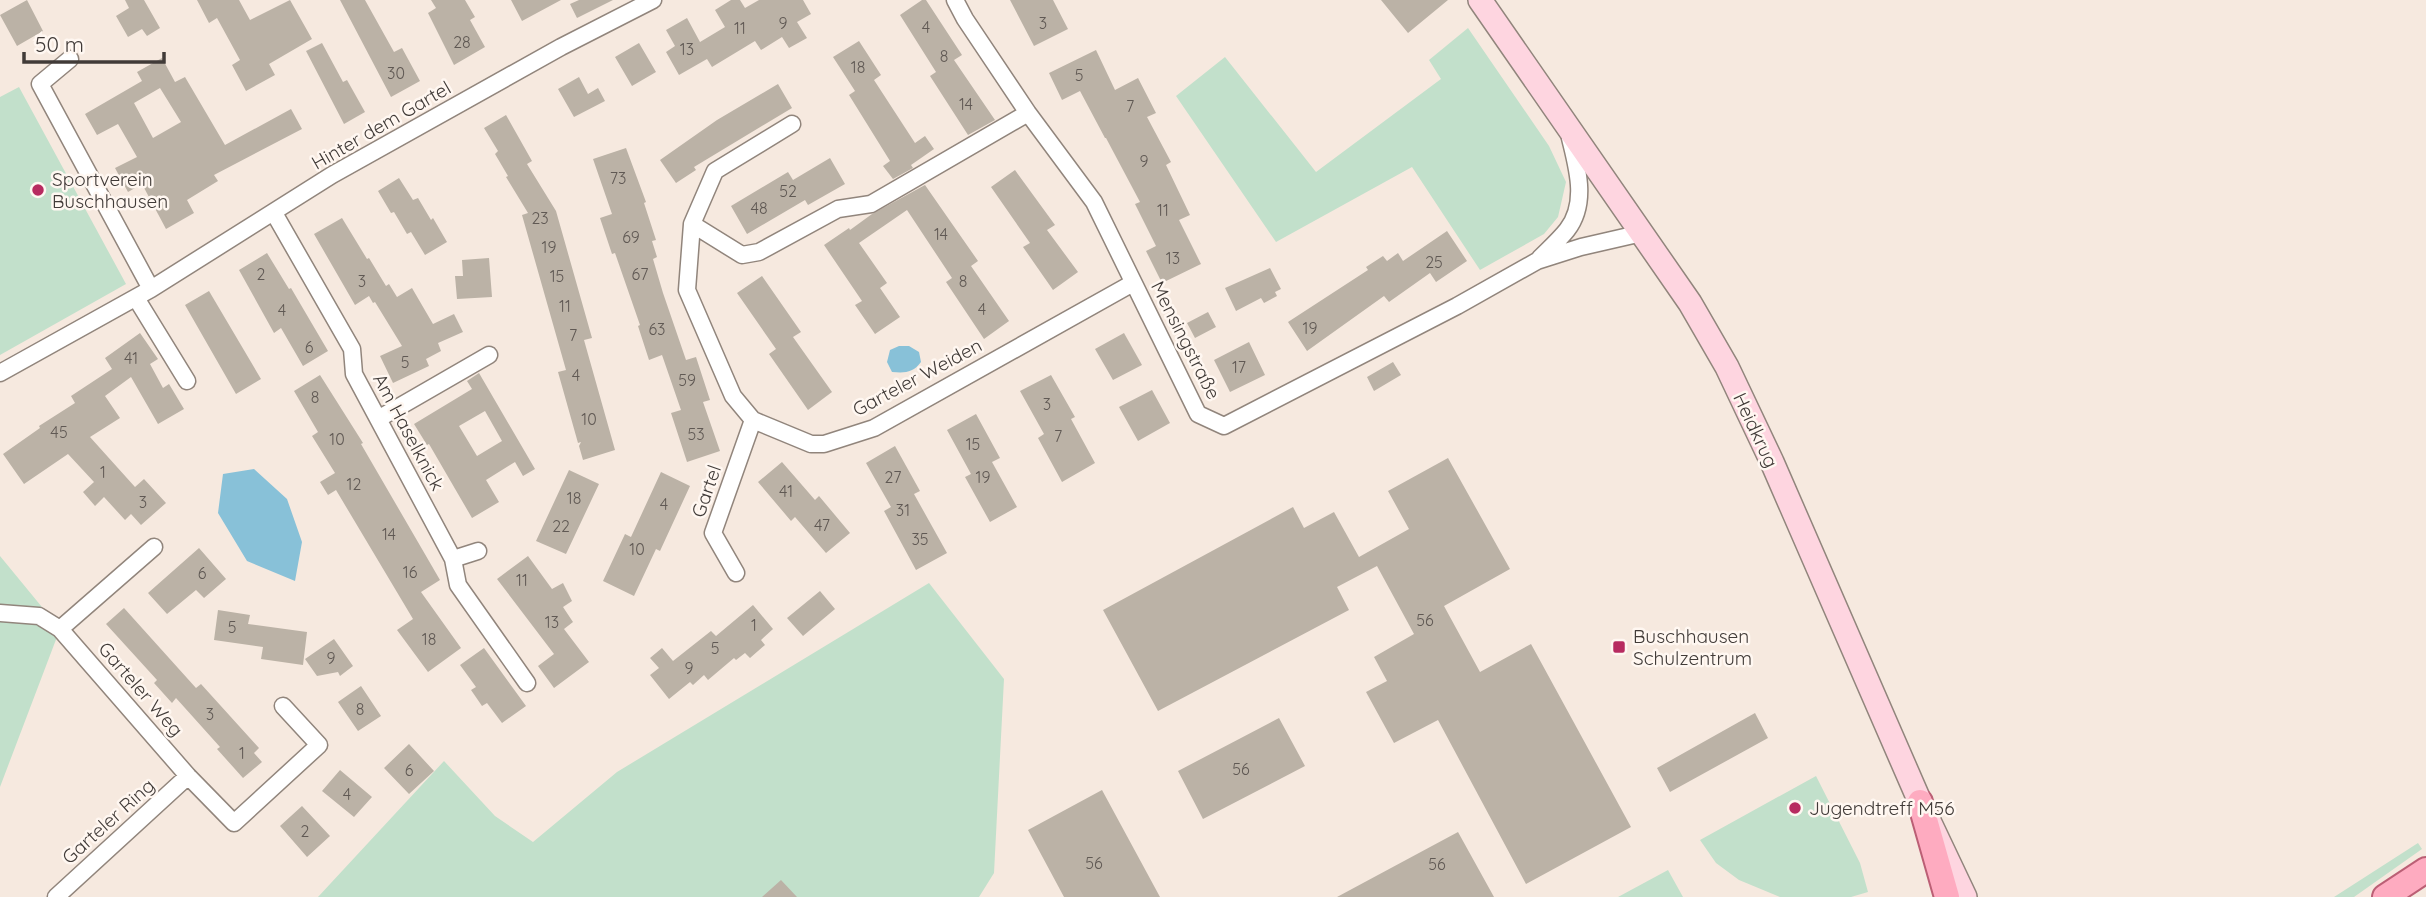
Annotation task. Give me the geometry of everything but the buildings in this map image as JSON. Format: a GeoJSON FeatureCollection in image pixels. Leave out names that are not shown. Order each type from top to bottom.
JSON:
{"type":"FeatureCollection","features":[{"type":"Feature","properties":{"kind":"main road","name":"Heidkrug"},"geometry":{"type":"LineString","coordinates":[[1480,0],[1690,303],[1727,367],[1772,462],[1920,802],[1965,897]]}},
{"type":"Feature","properties":{"kind":"main road"},"geometry":{"type":"LineString","coordinates":[[1920,802],[1947,897]]}},
{"type":"Feature","properties":{"kind":"main road"},"geometry":{"type":"LineString","coordinates":[[2385,897],[2426,870]]}},
{"type":"Feature","properties":{"kind":"street","name":"Hinter dem Gartel"},"geometry":{"type":"LineString","coordinates":[[0,373],[136,298],[344,169],[569,43],[653,0]]}},
{"type":"Feature","properties":{"kind":"street","name":"Mensingstraße"},"geometry":{"type":"LineString","coordinates":[[955,0],[964,19],[1028,113],[1094,202],[1198,414],[1224,426],[1457,306],[1537,261],[1581,247],[1642,233]]}},
{"type":"Feature","properties":{"kind":"street"},"geometry":{"type":"LineString","coordinates":[[70,59],[40,84],[151,289]]}},
{"type":"Feature","properties":{"kind":"street"},"geometry":{"type":"LineString","coordinates":[[692,224],[742,255],[759,252],[838,209],[871,204],[1028,113]]}},
{"type":"Feature","properties":{"kind":"street","name":"Garteler Weiden"},"geometry":{"type":"LineString","coordinates":[[792,124],[715,171],[692,224],[687,290],[733,396],[753,419],[811,444],[824,444],[874,428],[1133,283]]}},
{"type":"Feature","properties":{"kind":"street","name":"Mensingstraße"},"geometry":{"type":"LineString","coordinates":[[1537,261],[1568,229],[1574,217],[1580,183],[1568,128]]}},
{"type":"Feature","properties":{"kind":"street","name":"Am Haselknick"},"geometry":{"type":"LineString","coordinates":[[274,213],[352,349],[354,374],[453,559],[458,585],[527,683]]}},
{"type":"Feature","properties":{"kind":"street"},"geometry":{"type":"LineString","coordinates":[[136,298],[187,381]]}},
{"type":"Feature","properties":{"kind":"street"},"geometry":{"type":"LineString","coordinates":[[378,419],[489,355]]}},
{"type":"Feature","properties":{"kind":"street","name":"Gartel"},"geometry":{"type":"LineString","coordinates":[[736,573],[713,533],[753,419]]}},
{"type":"Feature","properties":{"kind":"street"},"geometry":{"type":"LineString","coordinates":[[60,629],[154,547]]}},
{"type":"Feature","properties":{"kind":"street"},"geometry":{"type":"LineString","coordinates":[[453,559],[478,551]]}},
{"type":"Feature","properties":{"kind":"street","name":"Garteler Weg"},"geometry":{"type":"LineString","coordinates":[[0,613],[39,616],[60,629],[188,776],[234,823],[319,745],[282,706]]}},
{"type":"Feature","properties":{"kind":"street","name":"Garteler Ring"},"geometry":{"type":"LineString","coordinates":[[56,897],[188,776]]}},
{"type":"Feature","properties":{"kind":"green space"},"geometry":{"type":"Polygon","coordinates":[[[1468,28],[1549,146],[1566,182],[1558,217],[1544,234],[1480,270],[1412,167],[1276,242],[1176,96],[1225,57],[1316,172],[1441,79],[1429,60],[1468,28]]]}},
{"type":"Feature","properties":{"kind":"green space","name":"Sportverein Buschhausen"},"geometry":{"type":"Polygon","coordinates":[[[19,87],[126,284],[0,355],[0,97],[19,87]]]}},
{"type":"Feature","properties":{"kind":"green space"},"geometry":{"type":"Polygon","coordinates":[[[0,556],[60,629],[0,787],[0,556]]]}},
{"type":"Feature","properties":{"kind":"green space"},"geometry":{"type":"Polygon","coordinates":[[[929,583],[1004,679],[994,873],[979,897],[318,897],[444,761],[495,816],[533,842],[617,772],[929,583]]]}},
{"type":"Feature","properties":{"kind":"green space","name":"Jugendtreff M56"},"geometry":{"type":"Polygon","coordinates":[[[1816,776],[1860,863],[1868,892],[1851,897],[1780,897],[1739,880],[1716,863],[1700,840],[1816,776]]]}},
{"type":"Feature","properties":{"kind":"green space"},"geometry":{"type":"Polygon","coordinates":[[[2418,843],[2422,849],[2354,897],[2334,897],[2418,843]]]}},
{"type":"Feature","properties":{"kind":"green space"},"geometry":{"type":"Polygon","coordinates":[[[1668,870],[1683,897],[1618,897],[1668,870]]]}},
{"type":"Feature","properties":{"kind":"water"},"geometry":{"type":"Polygon","coordinates":[[[909,346],[919,352],[921,362],[912,370],[892,372],[887,362],[890,350],[909,346]]]}},
{"type":"Feature","properties":{"kind":"water"},"geometry":{"type":"Polygon","coordinates":[[[254,469],[287,499],[302,542],[295,581],[247,561],[218,513],[223,474],[254,469]]]}},
{"type":"Feature","properties":{"kind":"place","name":"Sportverein Buschhausen"},"geometry":{"type":"Point","coordinates":[38,190]}},
{"type":"Feature","properties":{"kind":"place","name":"Buschhausen Schulzentrum"},"geometry":{"type":"Point","coordinates":[1619,647]}},
{"type":"Feature","properties":{"kind":"place","name":"Jugendtreff M56"},"geometry":{"type":"Point","coordinates":[1795,808]}}]}
